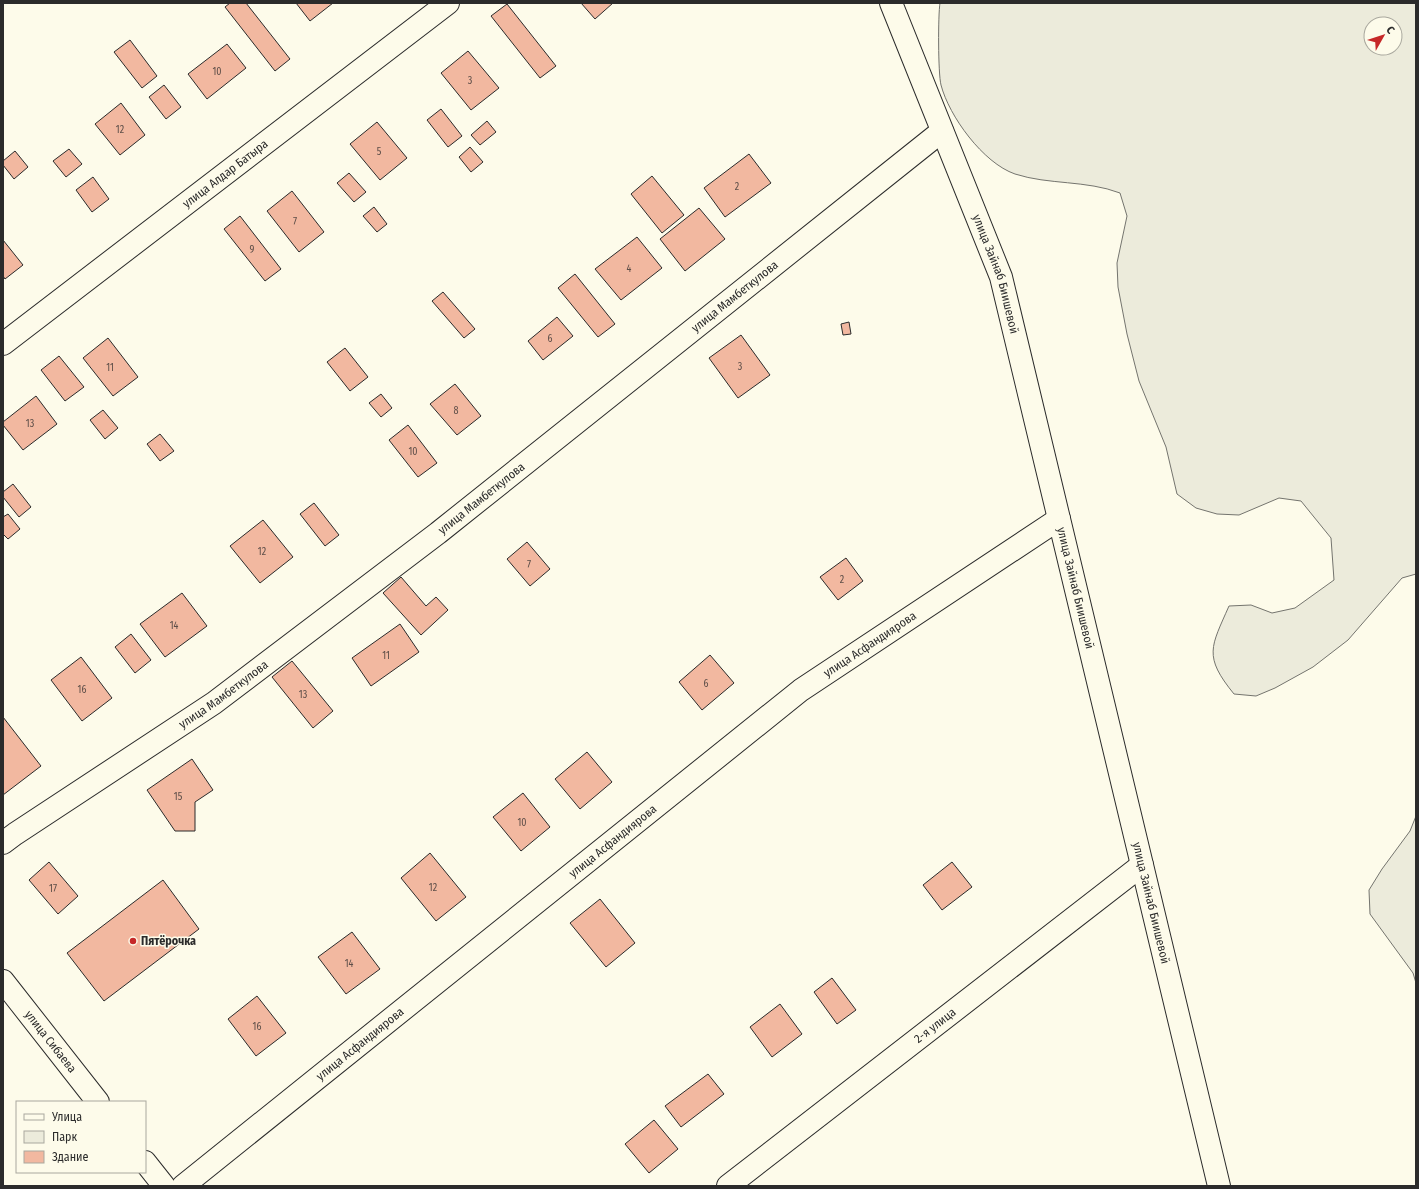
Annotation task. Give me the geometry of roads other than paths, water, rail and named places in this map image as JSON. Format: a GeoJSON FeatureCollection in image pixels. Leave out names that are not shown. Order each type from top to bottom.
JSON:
{"type":"FeatureCollection","features":[{"type":"Feature","properties":{"kind":"street","name":"улица Алдар Батыра"},"geometry":{"type":"LineString","coordinates":[[3,344],[448,3]]}},
{"type":"Feature","properties":{"kind":"street","name":"улица Зайнаб Биишевой"},"geometry":{"type":"LineString","coordinates":[[891,3],[1000,277],[1219,1186]]}},
{"type":"Feature","properties":{"kind":"street","name":"улица Мамбеткулова"},"geometry":{"type":"LineString","coordinates":[[3,843],[226,694],[444,528],[942,131]]}},
{"type":"Feature","properties":{"kind":"street","name":"улица Асфандиярова"},"geometry":{"type":"LineString","coordinates":[[183,1186],[801,690],[1059,519]]}},
{"type":"Feature","properties":{"kind":"street","name":"2-я улица"},"geometry":{"type":"LineString","coordinates":[[728,1186],[1142,865]]}},
{"type":"Feature","properties":{"kind":"street","name":"улица Сибаева"},"geometry":{"type":"LineString","coordinates":[[3,981],[97,1101]]}},
{"type":"Feature","properties":{"kind":"street"},"geometry":{"type":"LineString","coordinates":[[146,1163],[164,1186]]}},
{"type":"Feature","properties":{"kind":"place","name":"Пятёрочка"},"geometry":{"type":"Point","coordinates":[133,941]}}]}
